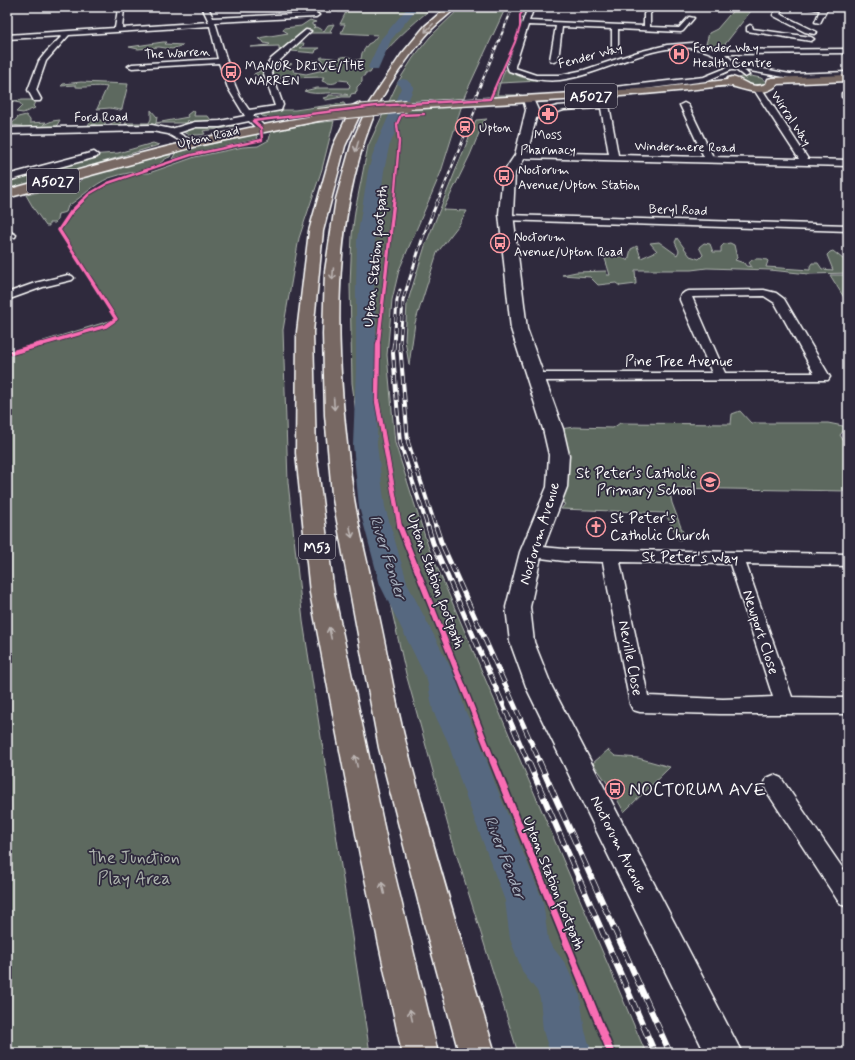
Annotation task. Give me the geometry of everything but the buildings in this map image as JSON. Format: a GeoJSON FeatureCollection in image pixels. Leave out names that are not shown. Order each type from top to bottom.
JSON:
{"type":"FeatureCollection","features":[{"type":"Feature","properties":{"kind":"main road","name":"M53"},"geometry":{"type":"LineString","coordinates":[[420,1053],[376,855],[322,593],[306,453],[306,332],[316,231],[339,146],[358,105],[402,44],[440,7]]}},
{"type":"Feature","properties":{"kind":"main road","name":"M53"},"geometry":{"type":"LineString","coordinates":[[452,7],[428,28],[404,57],[374,103],[358,142],[343,199],[333,270],[330,334],[337,452],[343,494],[392,740],[439,920],[477,1053]]}},
{"type":"Feature","properties":{"kind":"main road"},"geometry":{"type":"LineString","coordinates":[[734,82],[735,76],[741,71],[772,81],[848,78]]}},
{"type":"Feature","properties":{"kind":"main road"},"geometry":{"type":"LineString","coordinates":[[757,88],[772,85],[772,81]]}},
{"type":"Feature","properties":{"kind":"main road","name":"Upton Road"},"geometry":{"type":"LineString","coordinates":[[7,194],[188,142],[254,121],[318,117],[405,108],[529,106],[593,96],[636,95],[655,91],[734,82],[757,88]]}},
{"type":"Feature","properties":{"kind":"street"},"geometry":{"type":"LineString","coordinates":[[205,7],[213,22],[227,78],[254,121]]}},
{"type":"Feature","properties":{"kind":"street","name":"Fender Way"},"geometry":{"type":"LineString","coordinates":[[530,7],[511,66],[512,69],[517,72],[530,77],[548,78],[571,75],[669,46],[692,46],[716,52]]}},
{"type":"Feature","properties":{"kind":"street"},"geometry":{"type":"LineString","coordinates":[[647,28],[646,15],[652,7]]}},
{"type":"Feature","properties":{"kind":"street"},"geometry":{"type":"LineString","coordinates":[[781,7],[776,15],[807,31],[814,32]]}},
{"type":"Feature","properties":{"kind":"street"},"geometry":{"type":"LineString","coordinates":[[118,30],[121,9]]}},
{"type":"Feature","properties":{"kind":"street"},"geometry":{"type":"LineString","coordinates":[[807,51],[823,10],[809,10]]}},
{"type":"Feature","properties":{"kind":"street"},"geometry":{"type":"LineString","coordinates":[[213,22],[232,11]]}},
{"type":"Feature","properties":{"kind":"street"},"geometry":{"type":"LineString","coordinates":[[7,37],[316,15]]}},
{"type":"Feature","properties":{"kind":"street"},"geometry":{"type":"LineString","coordinates":[[554,60],[555,15]]}},
{"type":"Feature","properties":{"kind":"street"},"geometry":{"type":"LineString","coordinates":[[525,23],[681,30],[690,18]]}},
{"type":"Feature","properties":{"kind":"street"},"geometry":{"type":"LineString","coordinates":[[615,27],[615,50]]}},
{"type":"Feature","properties":{"kind":"street"},"geometry":{"type":"LineString","coordinates":[[750,27],[749,30],[811,39]]}},
{"type":"Feature","properties":{"kind":"street"},"geometry":{"type":"LineString","coordinates":[[171,132],[195,125],[254,121],[278,108],[267,70],[274,61],[308,31]]}},
{"type":"Feature","properties":{"kind":"street"},"geometry":{"type":"LineString","coordinates":[[37,98],[32,90],[38,68],[49,52],[59,44],[67,33]]}},
{"type":"Feature","properties":{"kind":"street"},"geometry":{"type":"LineString","coordinates":[[716,52],[755,47],[807,51],[848,51]]}},
{"type":"Feature","properties":{"kind":"street"},"geometry":{"type":"LineString","coordinates":[[716,52],[741,71]]}},
{"type":"Feature","properties":{"kind":"street","name":"The Warren"},"geometry":{"type":"LineString","coordinates":[[132,66],[222,61]]}},
{"type":"Feature","properties":{"kind":"street"},"geometry":{"type":"LineString","coordinates":[[614,158],[593,96],[701,80],[712,77],[727,69],[741,71],[748,68],[790,76],[848,74]]}},
{"type":"Feature","properties":{"kind":"street","name":"Wirral Way"},"geometry":{"type":"LineString","coordinates":[[757,88],[805,162]]}},
{"type":"Feature","properties":{"kind":"street"},"geometry":{"type":"LineString","coordinates":[[684,105],[710,160]]}},
{"type":"Feature","properties":{"kind":"street","name":"Noctorum Avenue"},"geometry":{"type":"LineString","coordinates":[[529,106],[521,155],[509,172],[507,218],[519,329],[559,455],[556,487],[531,552],[518,607],[522,642],[540,688],[724,1053]]}},
{"type":"Feature","properties":{"kind":"street","name":"Ford Road"},"geometry":{"type":"LineString","coordinates":[[9,133],[152,128],[171,132],[188,142]]}},
{"type":"Feature","properties":{"kind":"street"},"geometry":{"type":"LineString","coordinates":[[7,178],[94,155]]}},
{"type":"Feature","properties":{"kind":"street","name":"Windermere Road"},"geometry":{"type":"LineString","coordinates":[[521,155],[848,163]]}},
{"type":"Feature","properties":{"kind":"street","name":"Beryl Road"},"geometry":{"type":"LineString","coordinates":[[507,218],[848,228]]}},
{"type":"Feature","properties":{"kind":"street"},"geometry":{"type":"LineString","coordinates":[[7,297],[67,274],[76,287]]}},
{"type":"Feature","properties":{"kind":"street","name":"Pine Tree Avenue"},"geometry":{"type":"LineString","coordinates":[[535,377],[720,377],[823,377],[780,300],[776,296],[764,293],[689,294],[686,296],[686,300],[720,377]]}},
{"type":"Feature","properties":{"kind":"street","name":"St Peter's Way"},"geometry":{"type":"LineString","coordinates":[[531,552],[564,555],[848,560]]}},
{"type":"Feature","properties":{"kind":"street","name":"Neville Close"},"geometry":{"type":"LineString","coordinates":[[610,556],[640,704],[785,706]]}},
{"type":"Feature","properties":{"kind":"street","name":"Newport Close"},"geometry":{"type":"LineString","coordinates":[[736,558],[785,706]]}},
{"type":"Feature","properties":{"kind":"street"},"geometry":{"type":"LineString","coordinates":[[785,706],[846,706]]}},
{"type":"Feature","properties":{"kind":"street"},"geometry":{"type":"LineString","coordinates":[[774,785],[848,896]]}},
{"type":"Feature","properties":{"kind":"green space"},"geometry":{"type":"Polygon","coordinates":[[[304,7],[433,7],[390,46],[375,64],[370,73],[365,73],[362,77],[362,82],[357,87],[356,93],[351,94],[350,97],[326,100],[323,98],[328,97],[329,95],[348,95],[343,93],[309,93],[304,91],[317,88],[349,88],[350,85],[347,82],[348,81],[339,80],[332,84],[322,81],[324,77],[287,78],[285,76],[279,77],[281,78],[277,80],[277,82],[271,83],[266,81],[265,76],[254,74],[264,69],[267,71],[274,61],[292,64],[288,66],[288,68],[293,69],[294,72],[306,74],[328,69],[320,67],[324,66],[321,64],[308,63],[307,61],[323,60],[320,58],[322,57],[342,59],[340,58],[347,57],[354,59],[352,61],[361,59],[362,53],[368,44],[378,35],[341,33],[345,24],[340,24],[346,12],[338,12],[339,9],[320,9],[319,13],[314,13],[306,10],[290,11],[285,9],[294,10],[304,7]]]}},
{"type":"Feature","properties":{"kind":"green space"},"geometry":{"type":"Polygon","coordinates":[[[461,7],[506,7],[465,95],[441,172],[399,270],[392,300],[387,355],[395,443],[428,546],[646,1053],[518,1053],[452,840],[406,674],[368,505],[352,383],[350,285],[352,235],[355,211],[368,146],[398,82],[413,58],[430,37],[461,7]]]}},
{"type":"Feature","properties":{"kind":"green space"},"geometry":{"type":"Polygon","coordinates":[[[736,7],[754,7],[722,48],[706,44],[709,33],[717,29],[736,7]]]}},
{"type":"Feature","properties":{"kind":"green space"},"geometry":{"type":"Polygon","coordinates":[[[310,20],[316,22],[312,23],[312,25],[315,26],[313,28],[316,27],[324,31],[328,25],[334,24],[330,31],[333,33],[308,33],[297,43],[304,43],[300,48],[320,48],[316,50],[315,53],[279,50],[279,46],[250,47],[269,45],[270,44],[264,43],[258,38],[288,33],[283,30],[284,28],[301,26],[310,20]]]}},
{"type":"Feature","properties":{"kind":"green space"},"geometry":{"type":"Polygon","coordinates":[[[167,42],[165,44],[183,45],[172,49],[159,47],[138,49],[129,47],[167,42]]]}},
{"type":"Feature","properties":{"kind":"green space"},"geometry":{"type":"Polygon","coordinates":[[[505,69],[521,77],[539,81],[500,83],[505,69]]]}},
{"type":"Feature","properties":{"kind":"green space"},"geometry":{"type":"Polygon","coordinates":[[[751,76],[761,78],[768,83],[756,86],[736,79],[751,76]]]}},
{"type":"Feature","properties":{"kind":"green space"},"geometry":{"type":"Polygon","coordinates":[[[81,82],[128,84],[122,109],[97,109],[107,87],[76,87],[76,85],[61,86],[63,84],[81,82]]]}},
{"type":"Feature","properties":{"kind":"green space"},"geometry":{"type":"Polygon","coordinates":[[[498,83],[500,83],[497,95],[522,95],[492,97],[498,83]]]}},
{"type":"Feature","properties":{"kind":"green space"},"geometry":{"type":"Polygon","coordinates":[[[36,100],[33,106],[35,108],[23,113],[16,112],[22,106],[20,103],[10,101],[36,100]]]}},
{"type":"Feature","properties":{"kind":"green space"},"geometry":{"type":"Polygon","coordinates":[[[344,103],[347,108],[272,118],[262,116],[260,114],[281,110],[295,110],[344,103]]]}},
{"type":"Feature","properties":{"kind":"green space"},"geometry":{"type":"Polygon","coordinates":[[[151,110],[157,117],[156,123],[153,126],[148,124],[146,126],[126,125],[125,123],[149,123],[151,119],[151,110]]]}},
{"type":"Feature","properties":{"kind":"green space"},"geometry":{"type":"Polygon","coordinates":[[[192,111],[195,111],[194,116],[208,116],[213,123],[190,122],[188,120],[187,123],[156,123],[188,117],[187,115],[192,111]]]}},
{"type":"Feature","properties":{"kind":"green space"},"geometry":{"type":"Polygon","coordinates":[[[26,115],[30,120],[30,123],[46,122],[43,125],[52,121],[60,120],[57,125],[58,126],[55,128],[22,129],[22,126],[11,125],[18,117],[26,115]]]}},
{"type":"Feature","properties":{"kind":"green space"},"geometry":{"type":"Polygon","coordinates":[[[92,117],[99,118],[99,120],[104,121],[106,125],[121,121],[121,125],[101,127],[93,124],[87,128],[92,117]]]}},
{"type":"Feature","properties":{"kind":"green space"},"geometry":{"type":"Polygon","coordinates":[[[487,119],[484,121],[470,155],[443,210],[467,211],[458,226],[437,253],[415,323],[409,365],[405,340],[407,304],[425,246],[476,120],[487,119]]]}},
{"type":"Feature","properties":{"kind":"green space","name":"The Junction Play Area"},"geometry":{"type":"Polygon","coordinates":[[[334,121],[322,169],[299,238],[283,330],[288,482],[303,621],[370,1053],[7,1053],[7,352],[116,319],[59,230],[71,212],[89,194],[108,183],[140,173],[149,173],[195,157],[243,147],[258,146],[269,140],[271,132],[312,123],[334,121]]]}},
{"type":"Feature","properties":{"kind":"green space"},"geometry":{"type":"Polygon","coordinates":[[[239,124],[231,127],[203,131],[205,134],[201,135],[188,134],[179,130],[197,126],[239,124]]]}},
{"type":"Feature","properties":{"kind":"green space"},"geometry":{"type":"Polygon","coordinates":[[[256,134],[258,139],[172,159],[176,152],[256,134]]]}},
{"type":"Feature","properties":{"kind":"green space"},"geometry":{"type":"Polygon","coordinates":[[[153,143],[159,145],[7,191],[7,179],[81,162],[81,160],[88,155],[118,153],[153,143]]]}},
{"type":"Feature","properties":{"kind":"green space"},"geometry":{"type":"Polygon","coordinates":[[[171,155],[152,168],[114,176],[98,184],[68,206],[66,212],[58,214],[55,223],[49,223],[49,226],[46,226],[26,195],[81,181],[82,176],[7,196],[102,170],[112,171],[117,168],[171,155]]]}},
{"type":"Feature","properties":{"kind":"green space"},"geometry":{"type":"Polygon","coordinates":[[[677,238],[690,256],[699,259],[703,255],[699,247],[704,243],[710,244],[713,252],[721,252],[721,247],[724,244],[730,243],[734,245],[737,258],[735,260],[744,263],[746,266],[752,267],[749,263],[751,261],[760,259],[768,261],[766,267],[810,270],[812,263],[818,263],[822,269],[833,270],[827,255],[833,251],[848,263],[848,273],[809,274],[770,270],[707,268],[691,270],[635,270],[636,284],[620,286],[616,283],[598,285],[590,277],[562,275],[576,272],[606,271],[607,275],[610,275],[603,252],[616,254],[628,261],[631,249],[637,246],[641,258],[657,251],[650,243],[659,242],[677,255],[679,251],[675,242],[677,238]]]}},
{"type":"Feature","properties":{"kind":"green space"},"geometry":{"type":"Polygon","coordinates":[[[830,275],[848,275],[848,304],[830,275]]]}},
{"type":"Feature","properties":{"kind":"green space","name":"St Peter's Catholic Primary School"},"geometry":{"type":"Polygon","coordinates":[[[740,411],[751,423],[828,423],[843,426],[845,429],[840,435],[848,448],[848,491],[669,488],[672,503],[685,538],[679,540],[665,513],[561,509],[565,504],[563,503],[567,461],[560,429],[574,427],[613,428],[620,423],[731,424],[732,414],[740,411]]]}},
{"type":"Feature","properties":{"kind":"green space"},"geometry":{"type":"Polygon","coordinates":[[[608,750],[615,756],[638,758],[670,767],[624,812],[612,790],[593,763],[608,750]]]}},
{"type":"Feature","properties":{"kind":"waterway","name":"River Fender"},"geometry":{"type":"LineString","coordinates":[[374,67],[386,39],[413,7]]}},
{"type":"Feature","properties":{"kind":"waterway","name":"River Fender"},"geometry":{"type":"LineString","coordinates":[[403,83],[408,87],[382,147],[376,171],[366,239],[365,287],[367,370],[365,445],[372,507],[394,585],[442,680],[449,711],[464,742],[479,786],[524,901],[529,939],[537,959],[551,977],[560,996],[564,1031],[571,1053]]}},
{"type":"Feature","properties":{"kind":"railway"},"geometry":{"type":"LineString","coordinates":[[475,98],[513,7]]}},
{"type":"Feature","properties":{"kind":"railway"},"geometry":{"type":"LineString","coordinates":[[438,201],[476,108]]}},
{"type":"Feature","properties":{"kind":"railway"},"geometry":{"type":"LineString","coordinates":[[400,344],[403,300],[423,237],[438,200]]}},
{"type":"Feature","properties":{"kind":"railway"},"geometry":{"type":"LineString","coordinates":[[394,345],[397,300],[400,290]]}},
{"type":"Feature","properties":{"kind":"railway"},"geometry":{"type":"LineString","coordinates":[[394,344],[393,353],[400,443],[428,528]]}},
{"type":"Feature","properties":{"kind":"railway"},"geometry":{"type":"LineString","coordinates":[[400,344],[408,442],[436,528]]}},
{"type":"Feature","properties":{"kind":"railway"},"geometry":{"type":"LineString","coordinates":[[428,527],[433,543],[528,762]]}},
{"type":"Feature","properties":{"kind":"railway"},"geometry":{"type":"LineString","coordinates":[[436,527],[441,542],[540,762]]}},
{"type":"Feature","properties":{"kind":"railway"},"geometry":{"type":"LineString","coordinates":[[528,761],[655,1053]]}},
{"type":"Feature","properties":{"kind":"railway"},"geometry":{"type":"LineString","coordinates":[[539,761],[670,1053]]}},
{"type":"Feature","properties":{"kind":"cycle path"},"geometry":{"type":"LineString","coordinates":[[253,121],[376,106],[490,99],[515,42],[520,27],[520,15],[526,7]]}},
{"type":"Feature","properties":{"kind":"cycle path","name":"Upton Station footpath"},"geometry":{"type":"LineString","coordinates":[[424,114],[401,115],[397,124],[399,142],[389,254],[378,342],[377,401],[400,528],[535,868],[611,1053]]}},
{"type":"Feature","properties":{"kind":"cycle path"},"geometry":{"type":"LineString","coordinates":[[7,354],[106,326],[116,319],[59,230],[71,212],[89,194],[108,183],[191,155],[262,140],[261,128],[253,121]]}},
{"type":"Feature","properties":{"kind":"place","name":"Fender Way Health Centre"},"geometry":{"type":"Point","coordinates":[679,54]}},
{"type":"Feature","properties":{"kind":"place","name":"MANOR DRIVE/THE WARREN"},"geometry":{"type":"Point","coordinates":[231,72]}},
{"type":"Feature","properties":{"kind":"place","name":"Moss Pharmacy"},"geometry":{"type":"Point","coordinates":[548,114]}},
{"type":"Feature","properties":{"kind":"place","name":"Upton"},"geometry":{"type":"Point","coordinates":[465,127]}},
{"type":"Feature","properties":{"kind":"place","name":"Noctorum Avenue/Upton Station"},"geometry":{"type":"Point","coordinates":[504,176]}},
{"type":"Feature","properties":{"kind":"place","name":"Noctorum Avenue/Upton Road"},"geometry":{"type":"Point","coordinates":[500,243]}},
{"type":"Feature","properties":{"kind":"place","name":"St Peter's Catholic Primary School"},"geometry":{"type":"Point","coordinates":[710,482]}},
{"type":"Feature","properties":{"kind":"place","name":"St Peter's Catholic Church"},"geometry":{"type":"Point","coordinates":[596,527]}},
{"type":"Feature","properties":{"kind":"place","name":"NOCTORUM AVE"},"geometry":{"type":"Point","coordinates":[615,789]}}]}
